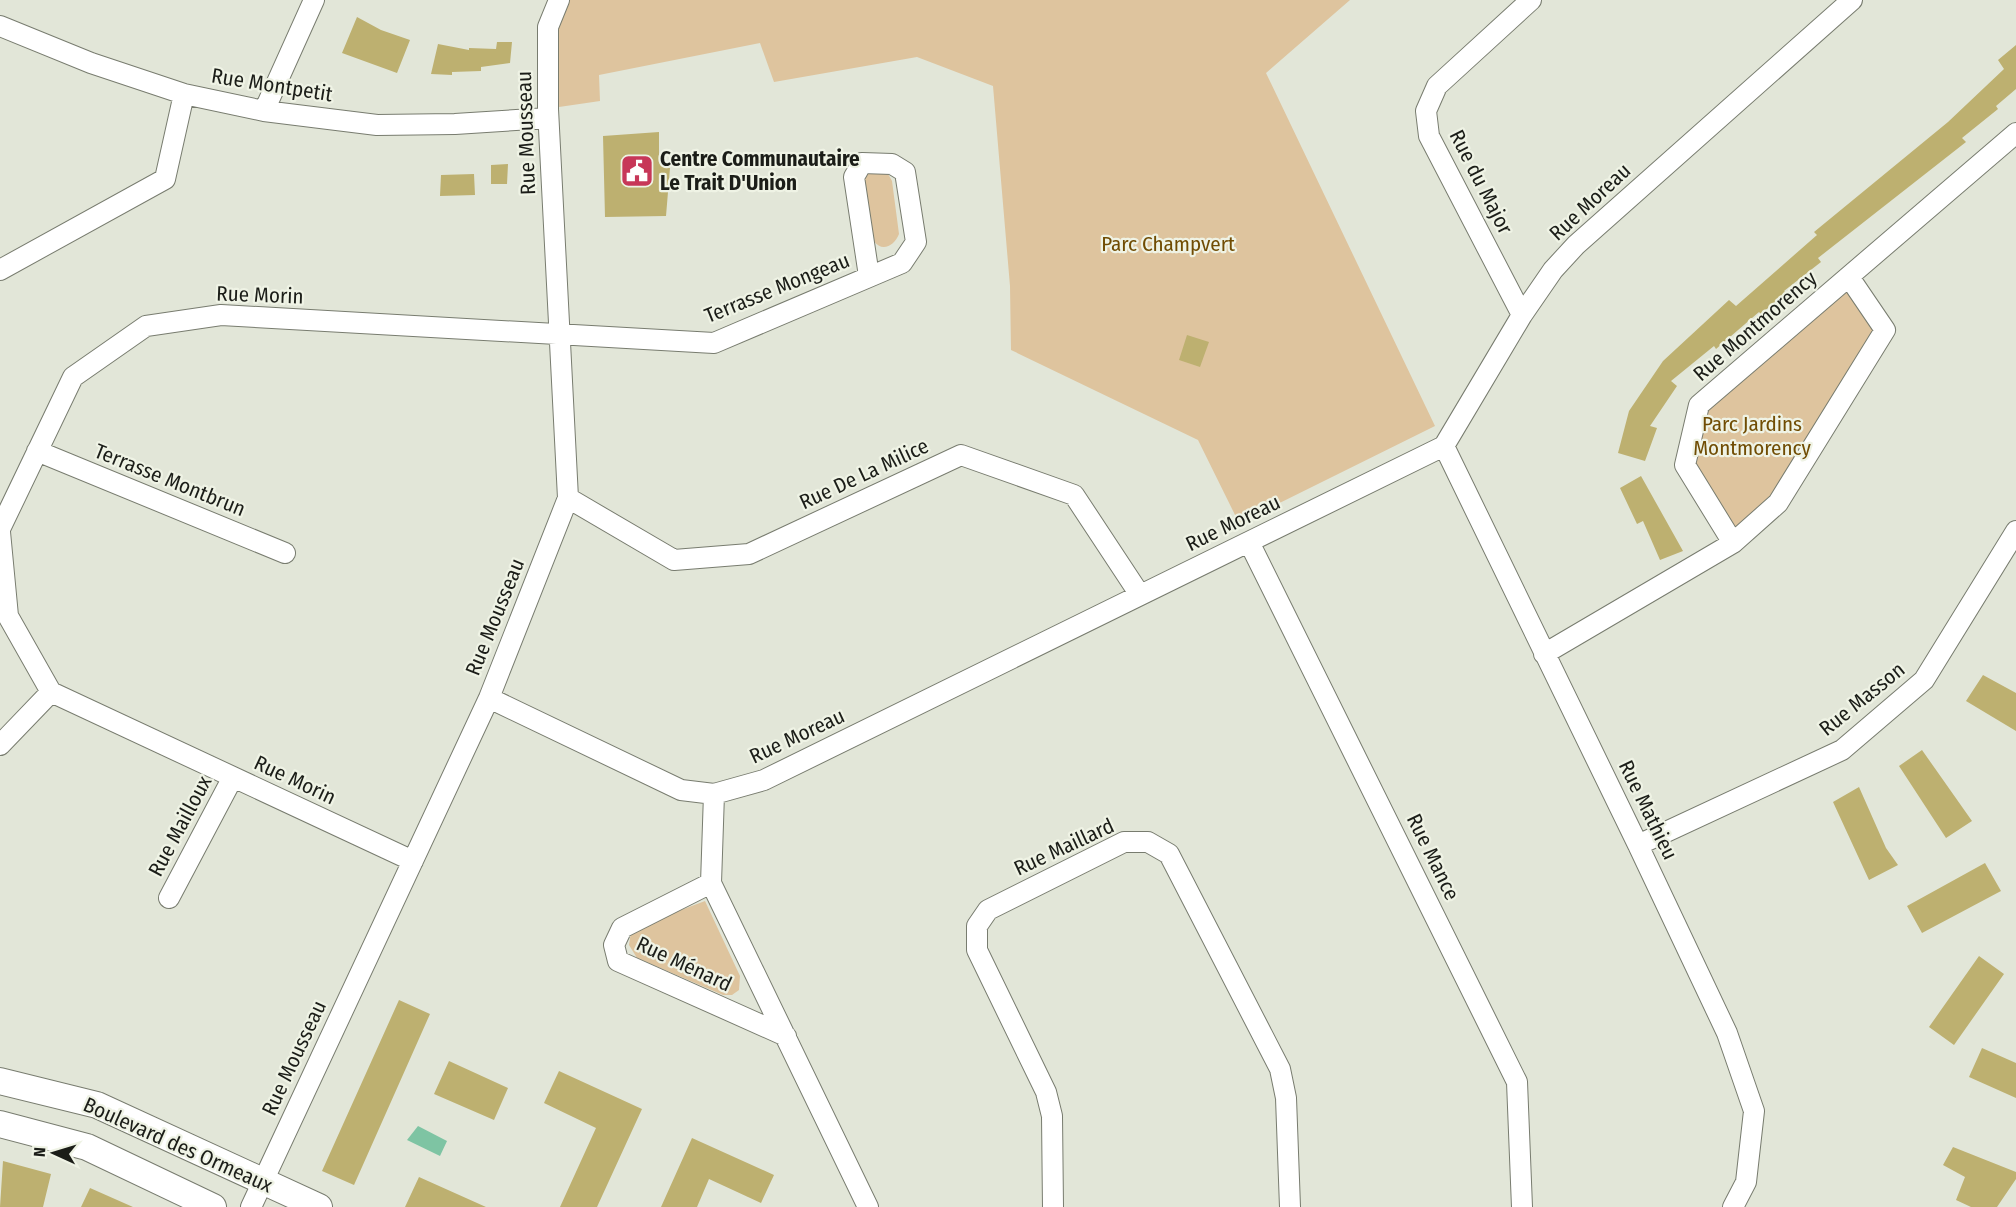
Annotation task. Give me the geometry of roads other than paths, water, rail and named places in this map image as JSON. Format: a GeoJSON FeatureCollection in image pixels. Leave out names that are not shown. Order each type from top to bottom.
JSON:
{"type":"FeatureCollection","features":[{"type":"Feature","properties":{"kind":"street"},"geometry":{"type":"LineString","coordinates":[[264,111],[314,0]]}},
{"type":"Feature","properties":{"kind":"street","name":"Rue Mousseau"},"geometry":{"type":"LineString","coordinates":[[251,1207],[489,698],[568,498],[548,118],[548,27],[559,0]]}},
{"type":"Feature","properties":{"kind":"street","name":"Rue du Major"},"geometry":{"type":"LineString","coordinates":[[1522,315],[1429,136],[1426,111],[1437,86],[1531,0]]}},
{"type":"Feature","properties":{"kind":"street","name":"Rue Moreau"},"geometry":{"type":"LineString","coordinates":[[489,698],[681,790],[714,794],[764,780],[1444,446],[1522,315],[1553,270],[1576,245],[1852,0]]}},
{"type":"Feature","properties":{"kind":"street","name":"Rue Montpetit"},"geometry":{"type":"LineString","coordinates":[[0,26],[91,63],[183,94],[264,111],[377,125],[455,124],[548,118]]}},
{"type":"Feature","properties":{"kind":"street"},"geometry":{"type":"LineString","coordinates":[[0,270],[165,179],[183,94]]}},
{"type":"Feature","properties":{"kind":"street","name":"Rue Montmorency"},"geometry":{"type":"LineString","coordinates":[[1732,543],[1685,465],[1700,405],[2016,133]]}},
{"type":"Feature","properties":{"kind":"street","name":"Terrasse Mongeau"},"geometry":{"type":"LineString","coordinates":[[558,336],[714,343],[902,263],[916,242],[904,172],[892,164],[862,163],[854,177],[869,276]]}},
{"type":"Feature","properties":{"kind":"street","name":"Rue Montmorency"},"geometry":{"type":"LineString","coordinates":[[1544,654],[1732,543],[1778,503],[1885,330],[1849,276]]}},
{"type":"Feature","properties":{"kind":"street","name":"Rue Morin"},"geometry":{"type":"LineString","coordinates":[[413,861],[51,692],[8,616],[0,530],[73,376],[146,326],[221,315],[558,336]]}},
{"type":"Feature","properties":{"kind":"street","name":"Rue Mathieu"},"geometry":{"type":"LineString","coordinates":[[1444,446],[1727,1033],[1754,1110],[1746,1182],[1733,1207]]}},
{"type":"Feature","properties":{"kind":"street","name":"Terrasse Montbrun"},"geometry":{"type":"LineString","coordinates":[[37,451],[285,553]]}},
{"type":"Feature","properties":{"kind":"street","name":"Rue De La Milice"},"geometry":{"type":"LineString","coordinates":[[568,498],[674,560],[749,554],[961,455],[1074,495],[1140,595]]}},
{"type":"Feature","properties":{"kind":"street","name":"Rue Masson"},"geometry":{"type":"LineString","coordinates":[[1638,845],[1842,750],[1924,680],[2016,531]]}},
{"type":"Feature","properties":{"kind":"street","name":"Rue Mance"},"geometry":{"type":"LineString","coordinates":[[1249,542],[1517,1082],[1522,1207]]}},
{"type":"Feature","properties":{"kind":"street"},"geometry":{"type":"LineString","coordinates":[[0,745],[51,692]]}},
{"type":"Feature","properties":{"kind":"street","name":"Rue Mailloux"},"geometry":{"type":"LineString","coordinates":[[169,898],[232,777]]}},
{"type":"Feature","properties":{"kind":"street","name":"Rue Ménard"},"geometry":{"type":"LineString","coordinates":[[714,794],[711,884],[868,1207]]}},
{"type":"Feature","properties":{"kind":"street","name":"Rue Maillard"},"geometry":{"type":"LineString","coordinates":[[1053,1207],[1052,1116],[1046,1092],[977,950],[977,926],[988,910],[1124,842],[1148,842],[1169,854],[1280,1069],[1286,1098],[1290,1207]]}},
{"type":"Feature","properties":{"kind":"street","name":"Rue Ménard"},"geometry":{"type":"LineString","coordinates":[[711,884],[622,928],[614,945],[618,961],[786,1036]]}},
{"type":"Feature","properties":{"kind":"street","name":"Boulevard des Ormeaux"},"geometry":{"type":"LineString","coordinates":[[0,1080],[97,1105],[319,1207]]}},
{"type":"Feature","properties":{"kind":"street","name":"Boulevard des Ormeaux"},"geometry":{"type":"LineString","coordinates":[[0,1124],[87,1147],[213,1207]]}},
{"type":"Feature","properties":{"kind":"place","name":"Centre Communautaire Le Trait D'Union"},"geometry":{"type":"Point","coordinates":[637,171]}},
{"type":"Feature","properties":{"kind":"park label","name":"Parc Champvert"},"geometry":{"type":"Point","coordinates":[1168,244]}},
{"type":"Feature","properties":{"kind":"park label","name":"Parc Jardins Montmorency"},"geometry":{"type":"Point","coordinates":[1752,436]}}]}
